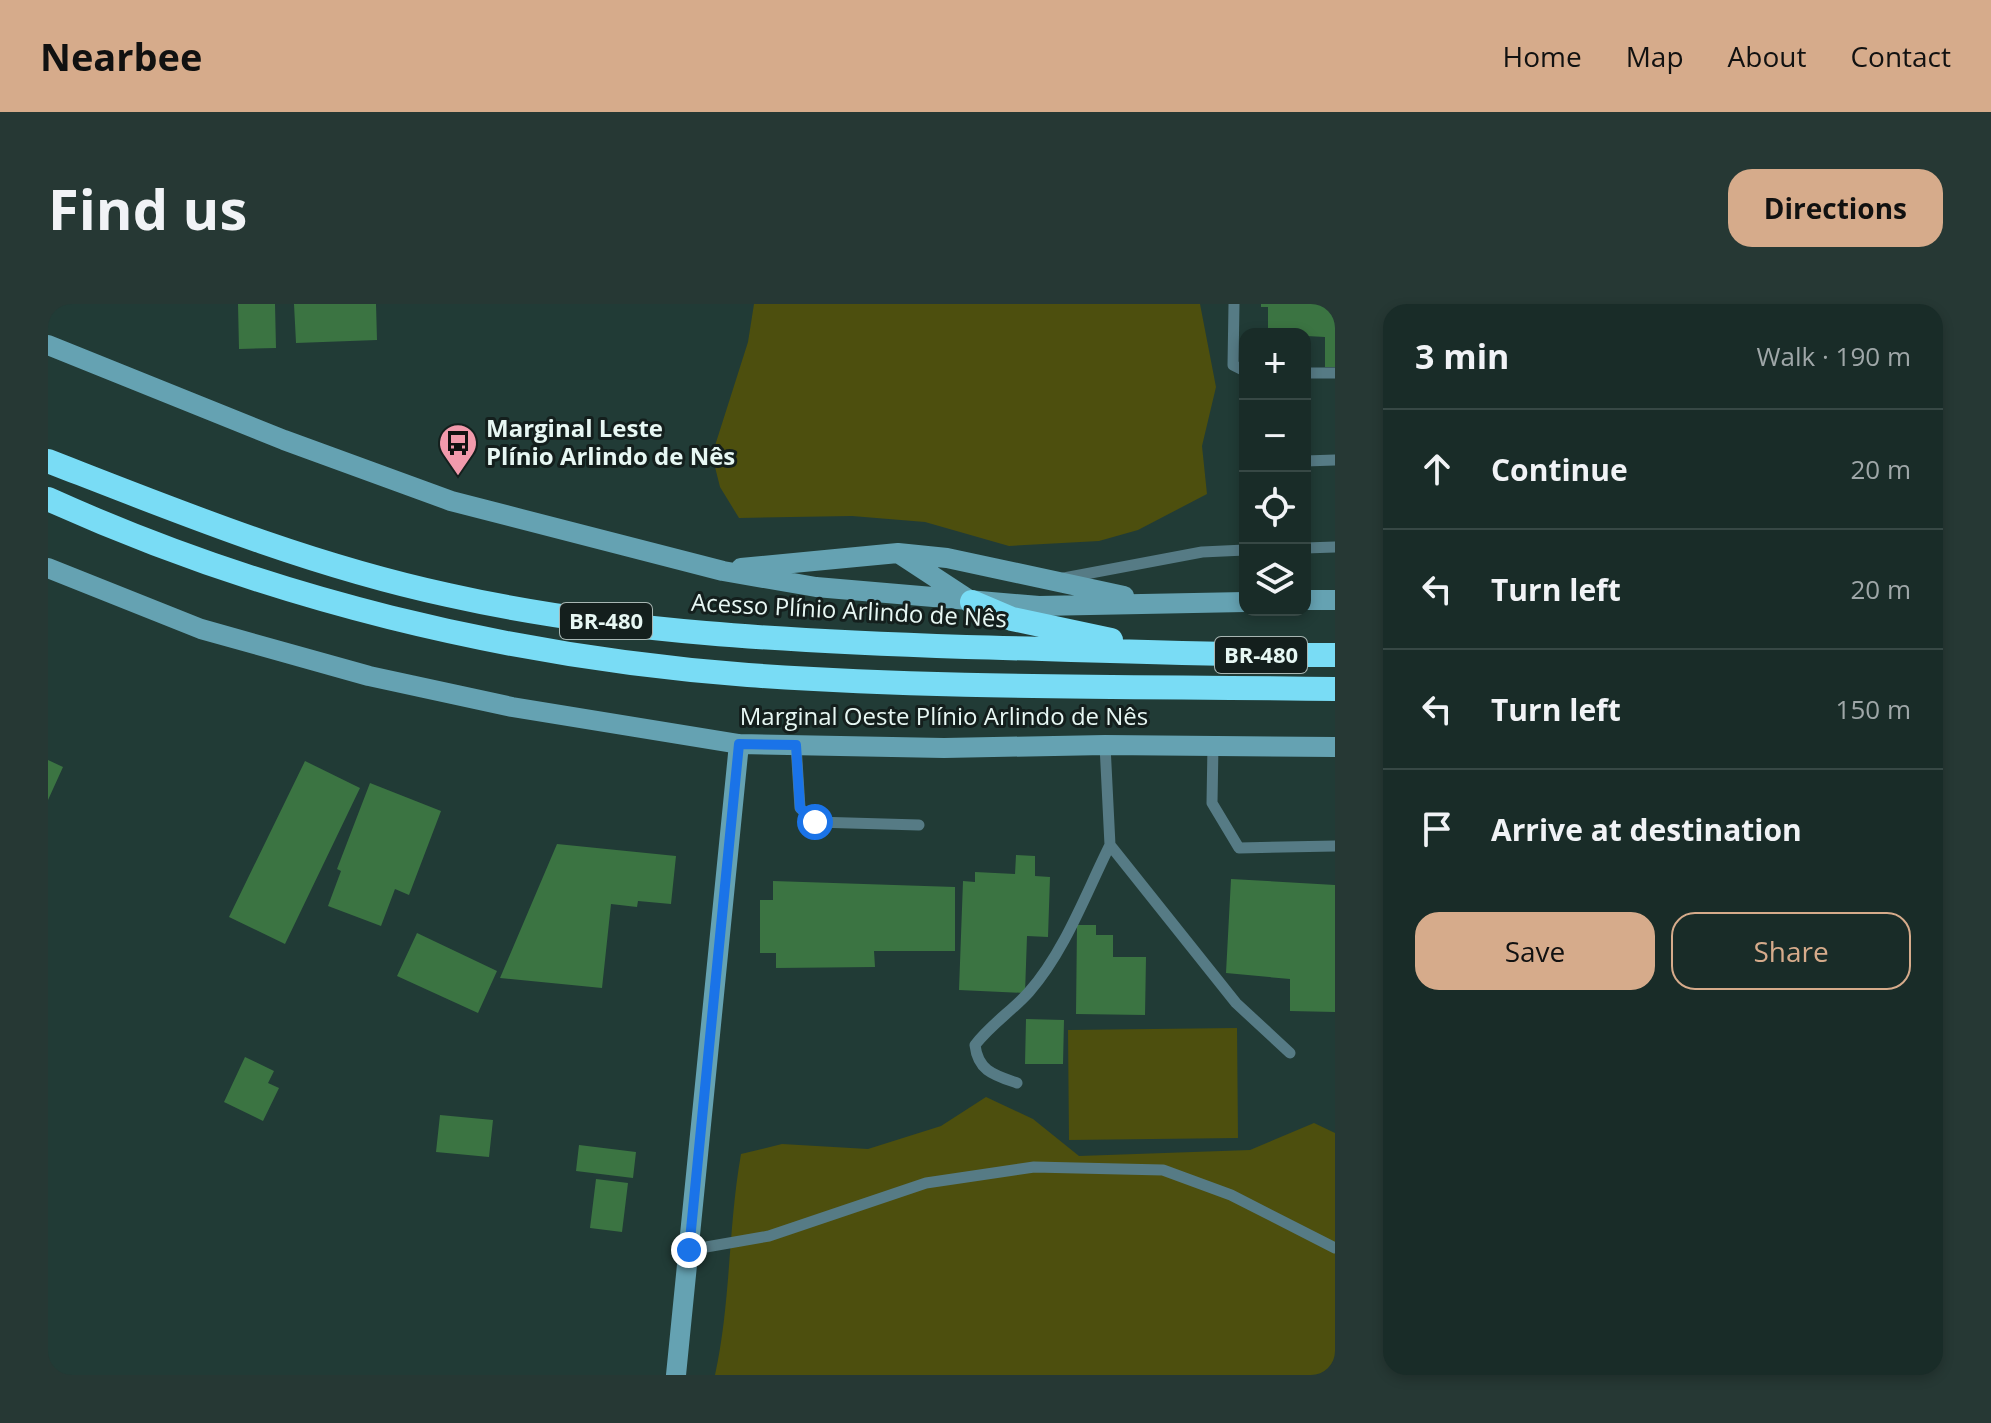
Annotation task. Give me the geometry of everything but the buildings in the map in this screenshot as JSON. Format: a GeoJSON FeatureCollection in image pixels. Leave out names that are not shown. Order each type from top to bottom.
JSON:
{"type":"FeatureCollection","features":[{"type":"Feature","properties":{"kind":"highway","name":"Acesso Plínio Arlindo de Nês"},"geometry":{"type":"LineString","coordinates":[[48,461],[277,548],[346,570],[480,601],[569,616],[757,639],[1188,655],[1335,655]]}},
{"type":"Feature","properties":{"kind":"highway","name":"BR-480"},"geometry":{"type":"LineString","coordinates":[[48,499],[109,527],[221,568],[321,598],[446,631],[562,652],[746,675],[881,682],[1335,689]]}},
{"type":"Feature","properties":{"kind":"highway"},"geometry":{"type":"LineString","coordinates":[[972,602],[1012,619],[1188,655]]}},
{"type":"Feature","properties":{"kind":"main road"},"geometry":{"type":"LineString","coordinates":[[48,345],[284,440],[451,501],[721,570],[816,587],[972,602],[1039,606],[1239,602]]}},
{"type":"Feature","properties":{"kind":"main road"},"geometry":{"type":"LineString","coordinates":[[721,570],[898,553],[947,558],[1058,579],[1151,603]]}},
{"type":"Feature","properties":{"kind":"main road"},"geometry":{"type":"LineString","coordinates":[[898,553],[972,602]]}},
{"type":"Feature","properties":{"kind":"main road","name":"Marginal Oeste Plínio Arlindo de Nês"},"geometry":{"type":"LineString","coordinates":[[48,568],[201,629],[369,676],[512,707],[739,744],[944,748],[1105,745],[1335,747]]}},
{"type":"Feature","properties":{"kind":"main road"},"geometry":{"type":"LineString","coordinates":[[1311,600],[1335,600]]}},
{"type":"Feature","properties":{"kind":"main road"},"geometry":{"type":"LineString","coordinates":[[676,1375],[739,744]]}},
{"type":"Feature","properties":{"kind":"lane"},"geometry":{"type":"LineString","coordinates":[[1234,304],[1233,365],[1239,368]]}},
{"type":"Feature","properties":{"kind":"lane"},"geometry":{"type":"LineString","coordinates":[[1311,373],[1335,373]]}},
{"type":"Feature","properties":{"kind":"lane"},"geometry":{"type":"LineString","coordinates":[[1311,461],[1335,460]]}},
{"type":"Feature","properties":{"kind":"lane"},"geometry":{"type":"LineString","coordinates":[[1311,548],[1335,547]]}},
{"type":"Feature","properties":{"kind":"lane"},"geometry":{"type":"LineString","coordinates":[[1058,579],[1202,552],[1239,550]]}},
{"type":"Feature","properties":{"kind":"lane"},"geometry":{"type":"LineString","coordinates":[[796,745],[800,808],[815,822],[919,825]]}},
{"type":"Feature","properties":{"kind":"lane"},"geometry":{"type":"LineString","coordinates":[[1017,1083],[988,1073],[977,1058],[975,1045],[990,1026],[1027,994],[1044,972],[1110,845],[1105,745]]}},
{"type":"Feature","properties":{"kind":"lane"},"geometry":{"type":"LineString","coordinates":[[1213,745],[1212,803],[1239,848],[1335,846]]}},
{"type":"Feature","properties":{"kind":"lane"},"geometry":{"type":"LineString","coordinates":[[1110,845],[1236,1003],[1290,1053]]}},
{"type":"Feature","properties":{"kind":"lane"},"geometry":{"type":"LineString","coordinates":[[689,1250],[769,1236],[926,1183],[1034,1167],[1163,1170],[1231,1195],[1335,1248]]}},
{"type":"Feature","properties":{"kind":"shaded area"},"geometry":{"type":"Polygon","coordinates":[[[754,304],[1200,304],[1216,387],[1202,446],[1207,494],[1138,530],[1099,541],[1009,546],[925,522],[852,516],[739,518],[720,487],[712,455],[748,342],[754,304]]]}},
{"type":"Feature","properties":{"kind":"shaded area"},"geometry":{"type":"Polygon","coordinates":[[[1237,1028],[1238,1138],[1069,1140],[1068,1030],[1237,1028]]]}},
{"type":"Feature","properties":{"kind":"shaded area"},"geometry":{"type":"Polygon","coordinates":[[[986,1097],[1033,1119],[1079,1156],[1250,1150],[1314,1123],[1335,1133],[1335,1375],[715,1375],[724,1320],[741,1154],[782,1144],[868,1149],[941,1126],[986,1097]]]}},
{"type":"Feature","properties":{"kind":"place","name":"Marginal Leste Plínio Arlindo de Nês"},"geometry":{"type":"Point","coordinates":[458,477]}},
{"type":"Feature","properties":{"kind":"route"},"geometry":{"type":"LineString","coordinates":[[689,1250],[739,744],[796,745],[800,808],[815,822]]}}]}
